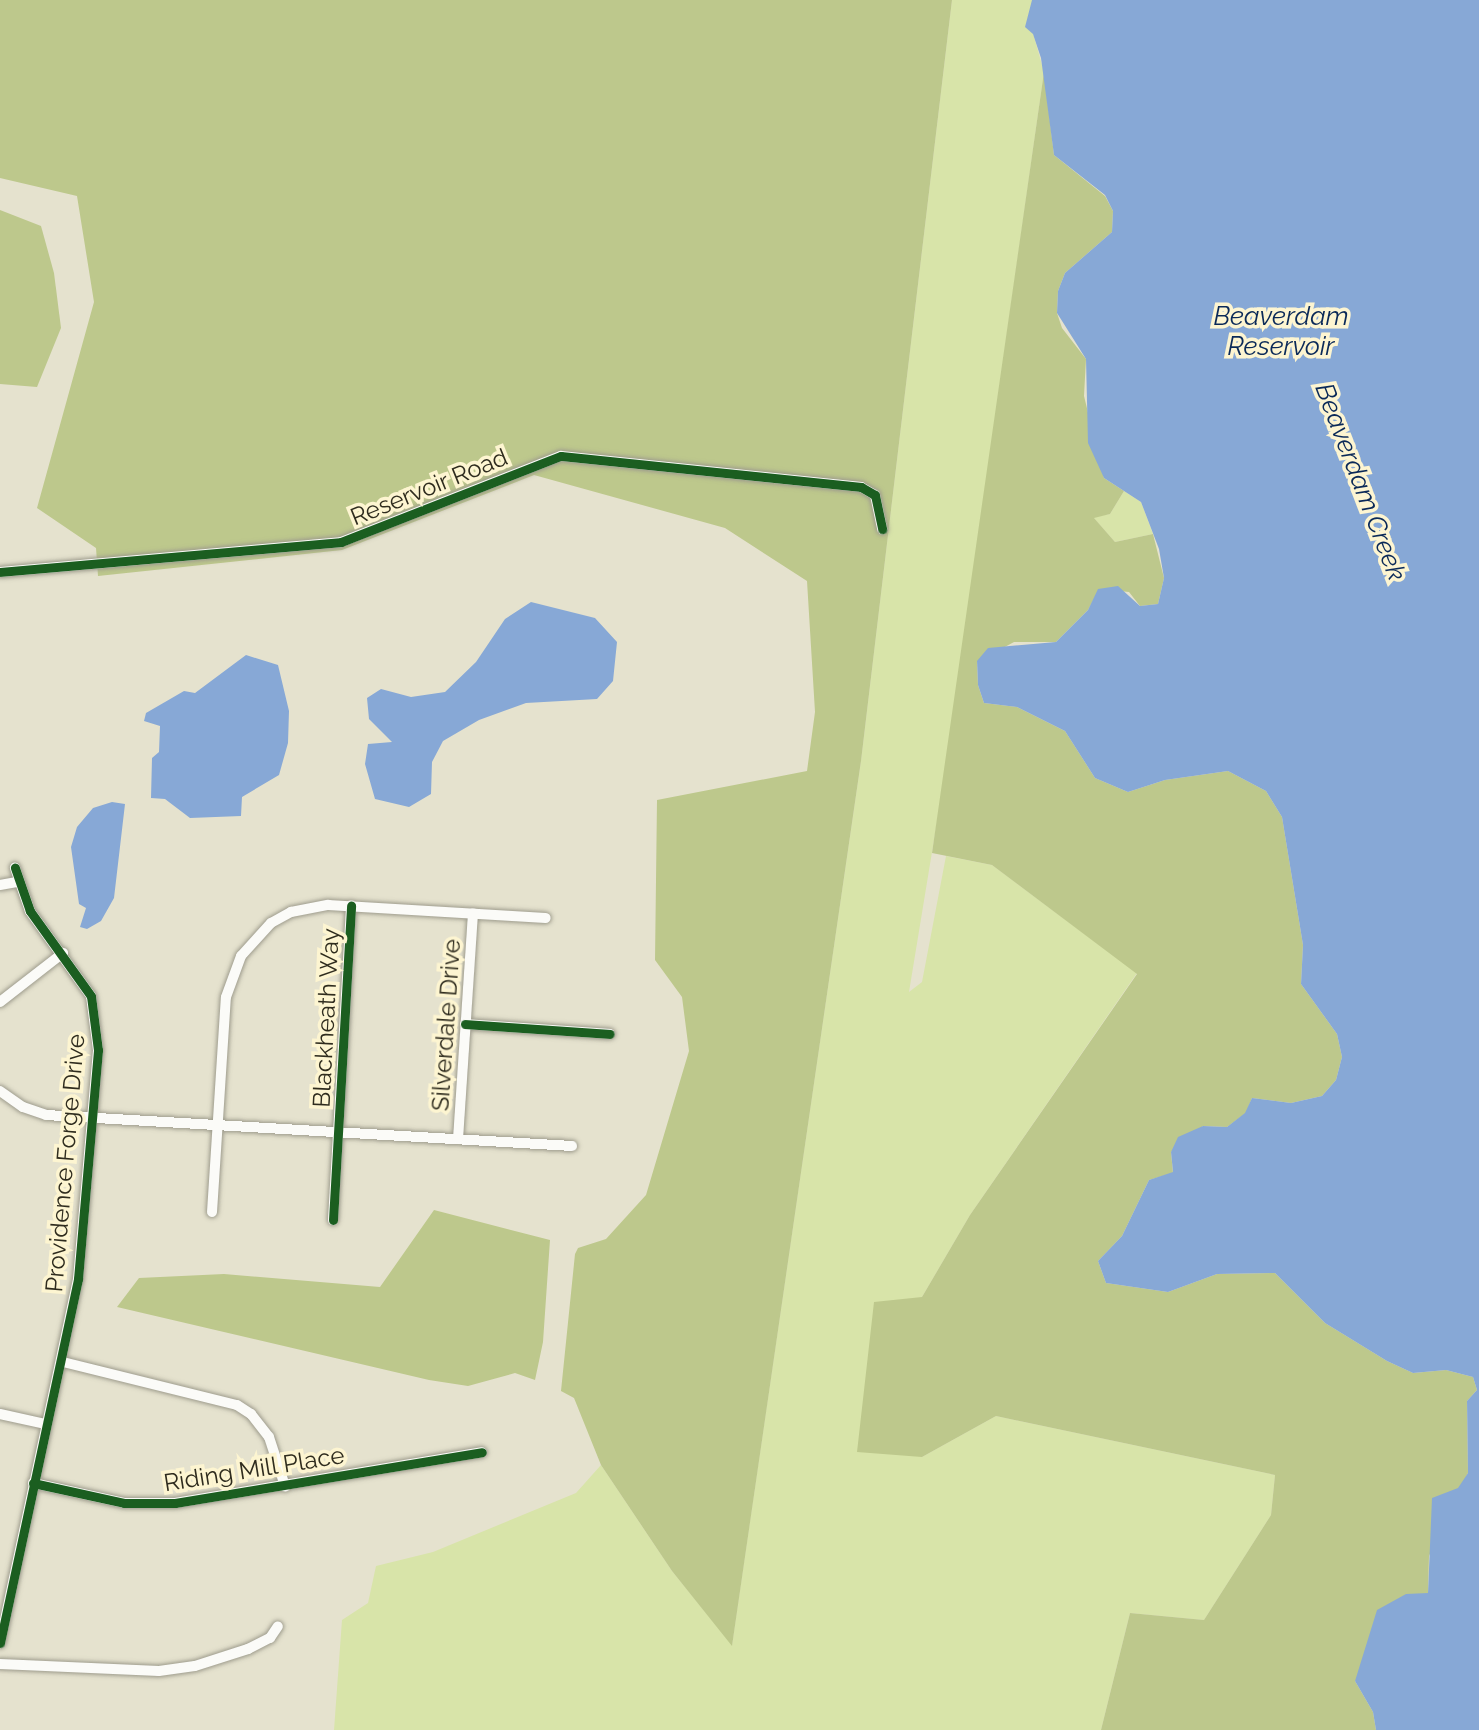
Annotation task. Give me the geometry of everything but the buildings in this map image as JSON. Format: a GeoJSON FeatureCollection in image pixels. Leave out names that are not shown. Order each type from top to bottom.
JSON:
{"type":"FeatureCollection","features":[{"type":"Feature","properties":{"kind":"street","name":"Reservoir Road"},"geometry":{"type":"LineString","coordinates":[[0,572],[341,542],[561,456],[861,487],[875,495],[881,528]]}},
{"type":"Feature","properties":{"kind":"street","name":"Providence Forge Drive"},"geometry":{"type":"LineString","coordinates":[[0,1643],[46,1424],[62,1362],[83,1245],[96,1021],[91,996],[63,953],[30,911],[17,882],[15,868]]}},
{"type":"Feature","properties":{"kind":"street"},"geometry":{"type":"LineString","coordinates":[[0,884],[17,882]]}},
{"type":"Feature","properties":{"kind":"street"},"geometry":{"type":"LineString","coordinates":[[212,1212],[220,1124],[226,997],[241,956],[271,923],[291,912],[309,907],[351,906],[546,918]]}},
{"type":"Feature","properties":{"kind":"street","name":"Blackheath Way"},"geometry":{"type":"LineString","coordinates":[[333,1220],[351,906]]}},
{"type":"Feature","properties":{"kind":"street","name":"Silverdale Drive"},"geometry":{"type":"LineString","coordinates":[[458,1139],[473,913]]}},
{"type":"Feature","properties":{"kind":"street"},"geometry":{"type":"LineString","coordinates":[[0,1002],[63,953]]}},
{"type":"Feature","properties":{"kind":"street"},"geometry":{"type":"LineString","coordinates":[[466,1024],[610,1034]]}},
{"type":"Feature","properties":{"kind":"street"},"geometry":{"type":"LineString","coordinates":[[2,1098],[46,1115],[572,1146]]}},
{"type":"Feature","properties":{"kind":"street"},"geometry":{"type":"LineString","coordinates":[[62,1362],[236,1405],[251,1414],[269,1437],[285,1486]]}},
{"type":"Feature","properties":{"kind":"street"},"geometry":{"type":"LineString","coordinates":[[0,1414],[46,1424]]}},
{"type":"Feature","properties":{"kind":"street","name":"Riding Mill Place"},"geometry":{"type":"LineString","coordinates":[[33,1483],[101,1499],[152,1504],[285,1486],[482,1452]]}},
{"type":"Feature","properties":{"kind":"street"},"geometry":{"type":"LineString","coordinates":[[0,1664],[159,1671],[195,1666],[248,1649],[270,1638],[278,1626]]}},
{"type":"Feature","properties":{"kind":"green space"},"geometry":{"type":"Polygon","coordinates":[[[0,0],[952,0],[861,761],[732,1646],[672,1571],[601,1465],[574,1398],[561,1391],[575,1254],[578,1248],[606,1239],[646,1195],[689,1051],[682,997],[655,960],[657,800],[807,771],[815,712],[807,581],[725,528],[534,475],[342,550],[98,576],[96,548],[37,508],[94,302],[77,196],[0,178],[0,0]]]}},
{"type":"Feature","properties":{"kind":"green space"},"geometry":{"type":"Polygon","coordinates":[[[952,0],[1032,0],[1033,33],[1044,72],[943,785],[909,992],[922,982],[946,856],[992,865],[1137,973],[970,1215],[922,1297],[922,1457],[996,1416],[1275,1475],[1271,1515],[1204,1620],[1130,1613],[1101,1730],[334,1730],[342,1620],[368,1603],[376,1566],[433,1552],[576,1493],[601,1465],[672,1571],[732,1645],[861,761],[952,0]]]}},
{"type":"Feature","properties":{"kind":"green space"},"geometry":{"type":"Polygon","coordinates":[[[1044,72],[1054,155],[1105,196],[1113,211],[1112,232],[1065,273],[1058,291],[1057,313],[1062,328],[1086,359],[1084,396],[1104,478],[1124,491],[1110,514],[1094,518],[1115,542],[1153,534],[1164,578],[1158,604],[1140,606],[1129,592],[1099,589],[1088,610],[1056,642],[1014,642],[977,662],[978,685],[984,703],[1017,707],[1065,731],[1095,778],[1128,792],[1165,780],[1228,771],[1266,791],[1282,817],[1303,945],[1301,984],[1337,1034],[1342,1057],[1336,1080],[1322,1096],[1291,1103],[1252,1098],[1246,1113],[1227,1127],[1203,1126],[1171,1152],[1173,1173],[1149,1180],[1122,1236],[1098,1261],[1106,1283],[1168,1292],[1217,1274],[1275,1273],[1325,1323],[1387,1361],[1413,1373],[1446,1370],[1473,1377],[1477,1390],[1467,1401],[1468,1473],[1429,1556],[1428,1594],[1355,1681],[1373,1712],[1376,1730],[1101,1730],[1130,1613],[1204,1620],[1271,1515],[1275,1475],[996,1416],[922,1457],[857,1452],[874,1302],[922,1297],[970,1215],[1137,974],[992,865],[932,853],[1044,72]]]}},
{"type":"Feature","properties":{"kind":"green space"},"geometry":{"type":"Polygon","coordinates":[[[0,210],[41,226],[54,273],[61,328],[37,387],[0,384],[0,210]]]}},
{"type":"Feature","properties":{"kind":"green space"},"geometry":{"type":"Polygon","coordinates":[[[1124,491],[1141,502],[1153,534],[1115,542],[1093,517],[1110,514],[1124,491]]]}},
{"type":"Feature","properties":{"kind":"green space"},"geometry":{"type":"Polygon","coordinates":[[[434,1210],[550,1240],[543,1342],[535,1380],[515,1373],[468,1386],[429,1380],[117,1307],[139,1278],[224,1274],[380,1287],[434,1210]]]}},
{"type":"Feature","properties":{"kind":"water","name":"Beaverdam Reservoir"},"geometry":{"type":"Polygon","coordinates":[[[1032,0],[1479,0],[1479,1730],[1376,1730],[1373,1712],[1355,1681],[1377,1610],[1406,1594],[1428,1593],[1432,1498],[1458,1488],[1468,1473],[1467,1401],[1477,1390],[1473,1377],[1446,1370],[1413,1373],[1387,1361],[1325,1323],[1275,1273],[1217,1274],[1168,1292],[1106,1283],[1098,1261],[1122,1236],[1149,1180],[1173,1172],[1171,1152],[1178,1137],[1203,1126],[1227,1127],[1245,1113],[1252,1098],[1291,1103],[1322,1096],[1336,1080],[1342,1057],[1337,1034],[1301,984],[1303,945],[1282,817],[1266,791],[1228,771],[1165,780],[1128,792],[1095,778],[1065,731],[1017,707],[984,703],[978,685],[977,661],[988,648],[1056,642],[1088,610],[1098,589],[1118,586],[1140,606],[1158,604],[1164,578],[1159,549],[1141,502],[1104,478],[1088,443],[1086,359],[1057,313],[1058,291],[1065,273],[1112,232],[1113,211],[1105,195],[1054,155],[1041,58],[1033,34],[1025,27],[1032,0]]]}},
{"type":"Feature","properties":{"kind":"water"},"geometry":{"type":"Polygon","coordinates":[[[531,602],[595,618],[617,642],[613,681],[597,699],[526,703],[479,720],[443,741],[432,762],[431,794],[409,807],[375,799],[365,764],[368,744],[392,742],[369,719],[367,698],[381,689],[411,697],[445,692],[476,662],[505,619],[531,602]]]}},
{"type":"Feature","properties":{"kind":"water"},"geometry":{"type":"Polygon","coordinates":[[[246,655],[278,665],[289,711],[288,743],[279,775],[242,797],[241,816],[190,818],[165,799],[151,798],[152,758],[159,752],[160,726],[144,721],[146,713],[184,691],[195,693],[246,655]]]}},
{"type":"Feature","properties":{"kind":"water"},"geometry":{"type":"Polygon","coordinates":[[[112,802],[125,804],[114,898],[101,921],[87,929],[80,927],[86,908],[79,904],[71,847],[77,827],[93,808],[112,802]]]}},
{"type":"Feature","properties":{"kind":"cycle path"},"geometry":{"type":"LineString","coordinates":[[0,572],[341,542],[561,456],[861,487],[875,495],[882,529]]}},
{"type":"Feature","properties":{"kind":"cycle path"},"geometry":{"type":"LineString","coordinates":[[0,1643],[78,1279],[98,1050],[91,996],[30,911],[15,868]]}},
{"type":"Feature","properties":{"kind":"cycle path"},"geometry":{"type":"LineString","coordinates":[[333,1220],[351,906]]}},
{"type":"Feature","properties":{"kind":"cycle path"},"geometry":{"type":"LineString","coordinates":[[465,1024],[610,1034]]}},
{"type":"Feature","properties":{"kind":"cycle path"},"geometry":{"type":"LineString","coordinates":[[33,1483],[124,1503],[175,1503],[482,1452]]}},
{"type":"Feature","properties":{"kind":"water label","name":"Beaverdam Creek"},"geometry":{"type":"Point","coordinates":[1360,482]}}]}
